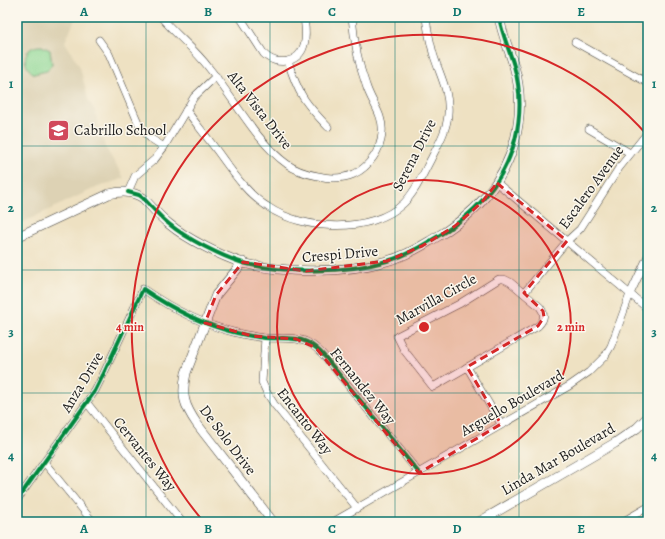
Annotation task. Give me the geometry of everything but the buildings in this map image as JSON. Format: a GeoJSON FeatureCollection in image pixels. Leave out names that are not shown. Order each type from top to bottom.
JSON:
{"type":"FeatureCollection","features":[{"type":"Feature","properties":{"kind":"street","name":"Alta Vista Drive"},"geometry":{"type":"LineString","coordinates":[[161,17],[216,76],[273,152],[288,165],[304,173],[321,177],[339,178],[356,173],[363,169],[374,157],[381,141],[382,132],[380,115],[366,87],[362,72],[355,42],[352,17]]}},
{"type":"Feature","properties":{"kind":"street"},"geometry":{"type":"LineString","coordinates":[[240,17],[268,59],[288,62],[302,50],[304,44],[304,17]]}},
{"type":"Feature","properties":{"kind":"street","name":"Serena Drive"},"geometry":{"type":"LineString","coordinates":[[186,110],[246,189],[260,202],[277,213],[295,221],[322,226],[357,224],[381,218],[398,208],[412,194],[441,139],[448,115],[448,97],[445,84],[433,53],[426,17]]}},
{"type":"Feature","properties":{"kind":"street","name":"Crespi Drive"},"geometry":{"type":"LineString","coordinates":[[128,192],[139,195],[143,198],[168,224],[186,236],[223,255],[243,262],[267,267],[306,270],[345,268],[387,262],[422,246],[455,226],[482,202],[497,183],[514,146],[518,128],[520,102],[518,84],[499,17]]}},
{"type":"Feature","properties":{"kind":"street"},"geometry":{"type":"LineString","coordinates":[[99,40],[109,54],[140,127],[150,138],[164,147]]}},
{"type":"Feature","properties":{"kind":"street"},"geometry":{"type":"LineString","coordinates":[[575,42],[648,83]]}},
{"type":"Feature","properties":{"kind":"street"},"geometry":{"type":"LineString","coordinates":[[288,62],[295,84],[304,101],[328,127]]}},
{"type":"Feature","properties":{"kind":"street"},"geometry":{"type":"LineString","coordinates":[[17,237],[109,194],[116,192],[128,192],[135,176],[155,159],[164,147],[198,92],[216,76]]}},
{"type":"Feature","properties":{"kind":"street"},"geometry":{"type":"LineString","coordinates":[[589,129],[630,153]]}},
{"type":"Feature","properties":{"kind":"street","name":"Escalero Avenue"},"geometry":{"type":"LineString","coordinates":[[524,293],[567,241],[586,222],[630,153],[648,132]]}},
{"type":"Feature","properties":{"kind":"street"},"geometry":{"type":"LineString","coordinates":[[497,183],[648,309]]}},
{"type":"Feature","properties":{"kind":"street","name":"Arguello Boulevard"},"geometry":{"type":"LineString","coordinates":[[333,522],[580,379],[598,364],[611,346],[630,294],[648,256]]}},
{"type":"Feature","properties":{"kind":"street","name":"De Solo Drive"},"geometry":{"type":"LineString","coordinates":[[243,262],[216,295],[186,373],[184,397],[188,410],[273,522]]}},
{"type":"Feature","properties":{"kind":"street","name":"Marvilla Circle"},"geometry":{"type":"LineString","coordinates":[[504,279],[524,293],[543,311],[544,317],[542,322],[538,326],[434,387],[404,350],[397,336],[459,304],[493,281],[504,279]]}},
{"type":"Feature","properties":{"kind":"street","name":"Anza Drive"},"geometry":{"type":"LineString","coordinates":[[17,500],[87,403],[103,375],[143,289],[171,307],[205,323]]}},
{"type":"Feature","properties":{"kind":"street","name":"Fernandez Way"},"geometry":{"type":"LineString","coordinates":[[205,323],[238,333],[265,338],[296,339],[306,342],[316,348],[326,358],[419,473]]}},
{"type":"Feature","properties":{"kind":"street","name":"Encanto Way"},"geometry":{"type":"LineString","coordinates":[[265,338],[262,382],[266,394],[357,508]]}},
{"type":"Feature","properties":{"kind":"street"},"geometry":{"type":"LineString","coordinates":[[467,367],[501,424]]}},
{"type":"Feature","properties":{"kind":"street","name":"Cervantes Way"},"geometry":{"type":"LineString","coordinates":[[87,403],[182,522]]}},
{"type":"Feature","properties":{"kind":"street","name":"Linda Mar Boulevard"},"geometry":{"type":"LineString","coordinates":[[479,522],[615,443],[636,428],[648,417]]}},
{"type":"Feature","properties":{"kind":"street"},"geometry":{"type":"LineString","coordinates":[[44,462],[93,522]]}},
{"type":"Feature","properties":{"kind":"street"},"geometry":{"type":"LineString","coordinates":[[622,522],[648,507]]}},
{"type":"Feature","properties":{"kind":"highlighted area"},"geometry":{"type":"Polygon","coordinates":[[[497,183],[567,241],[524,293],[543,311],[544,317],[538,326],[467,367],[501,424],[419,473],[316,348],[296,339],[252,336],[205,323],[216,295],[243,262],[306,271],[387,261],[422,246],[455,226],[482,202],[497,183]]]}},
{"type":"Feature","properties":{"kind":"shaded area","name":"Cabrillo School"},"geometry":{"type":"Polygon","coordinates":[[[17,17],[76,17],[65,42],[80,67],[88,99],[96,113],[105,147],[124,178],[93,189],[17,225],[17,17]]]}},
{"type":"Feature","properties":{"kind":"green space"},"geometry":{"type":"Polygon","coordinates":[[[42,46],[50,50],[52,64],[47,71],[34,74],[27,66],[25,61],[27,52],[36,47],[42,46]]]}},
{"type":"Feature","properties":{"kind":"cycle path"},"geometry":{"type":"LineString","coordinates":[[128,192],[139,195],[176,230],[195,241],[234,260],[260,267],[315,271],[334,270],[371,265],[393,259],[409,252],[445,232],[472,211],[494,187],[510,157],[518,122],[519,94],[514,66],[499,17]]}},
{"type":"Feature","properties":{"kind":"cycle path"},"geometry":{"type":"LineString","coordinates":[[17,500],[95,391],[143,289],[188,316],[224,330],[265,338],[297,339],[313,345],[326,358],[419,473]]}},
{"type":"Feature","properties":{"kind":"place","name":"Cabrillo School"},"geometry":{"type":"Point","coordinates":[58,130]}}]}
